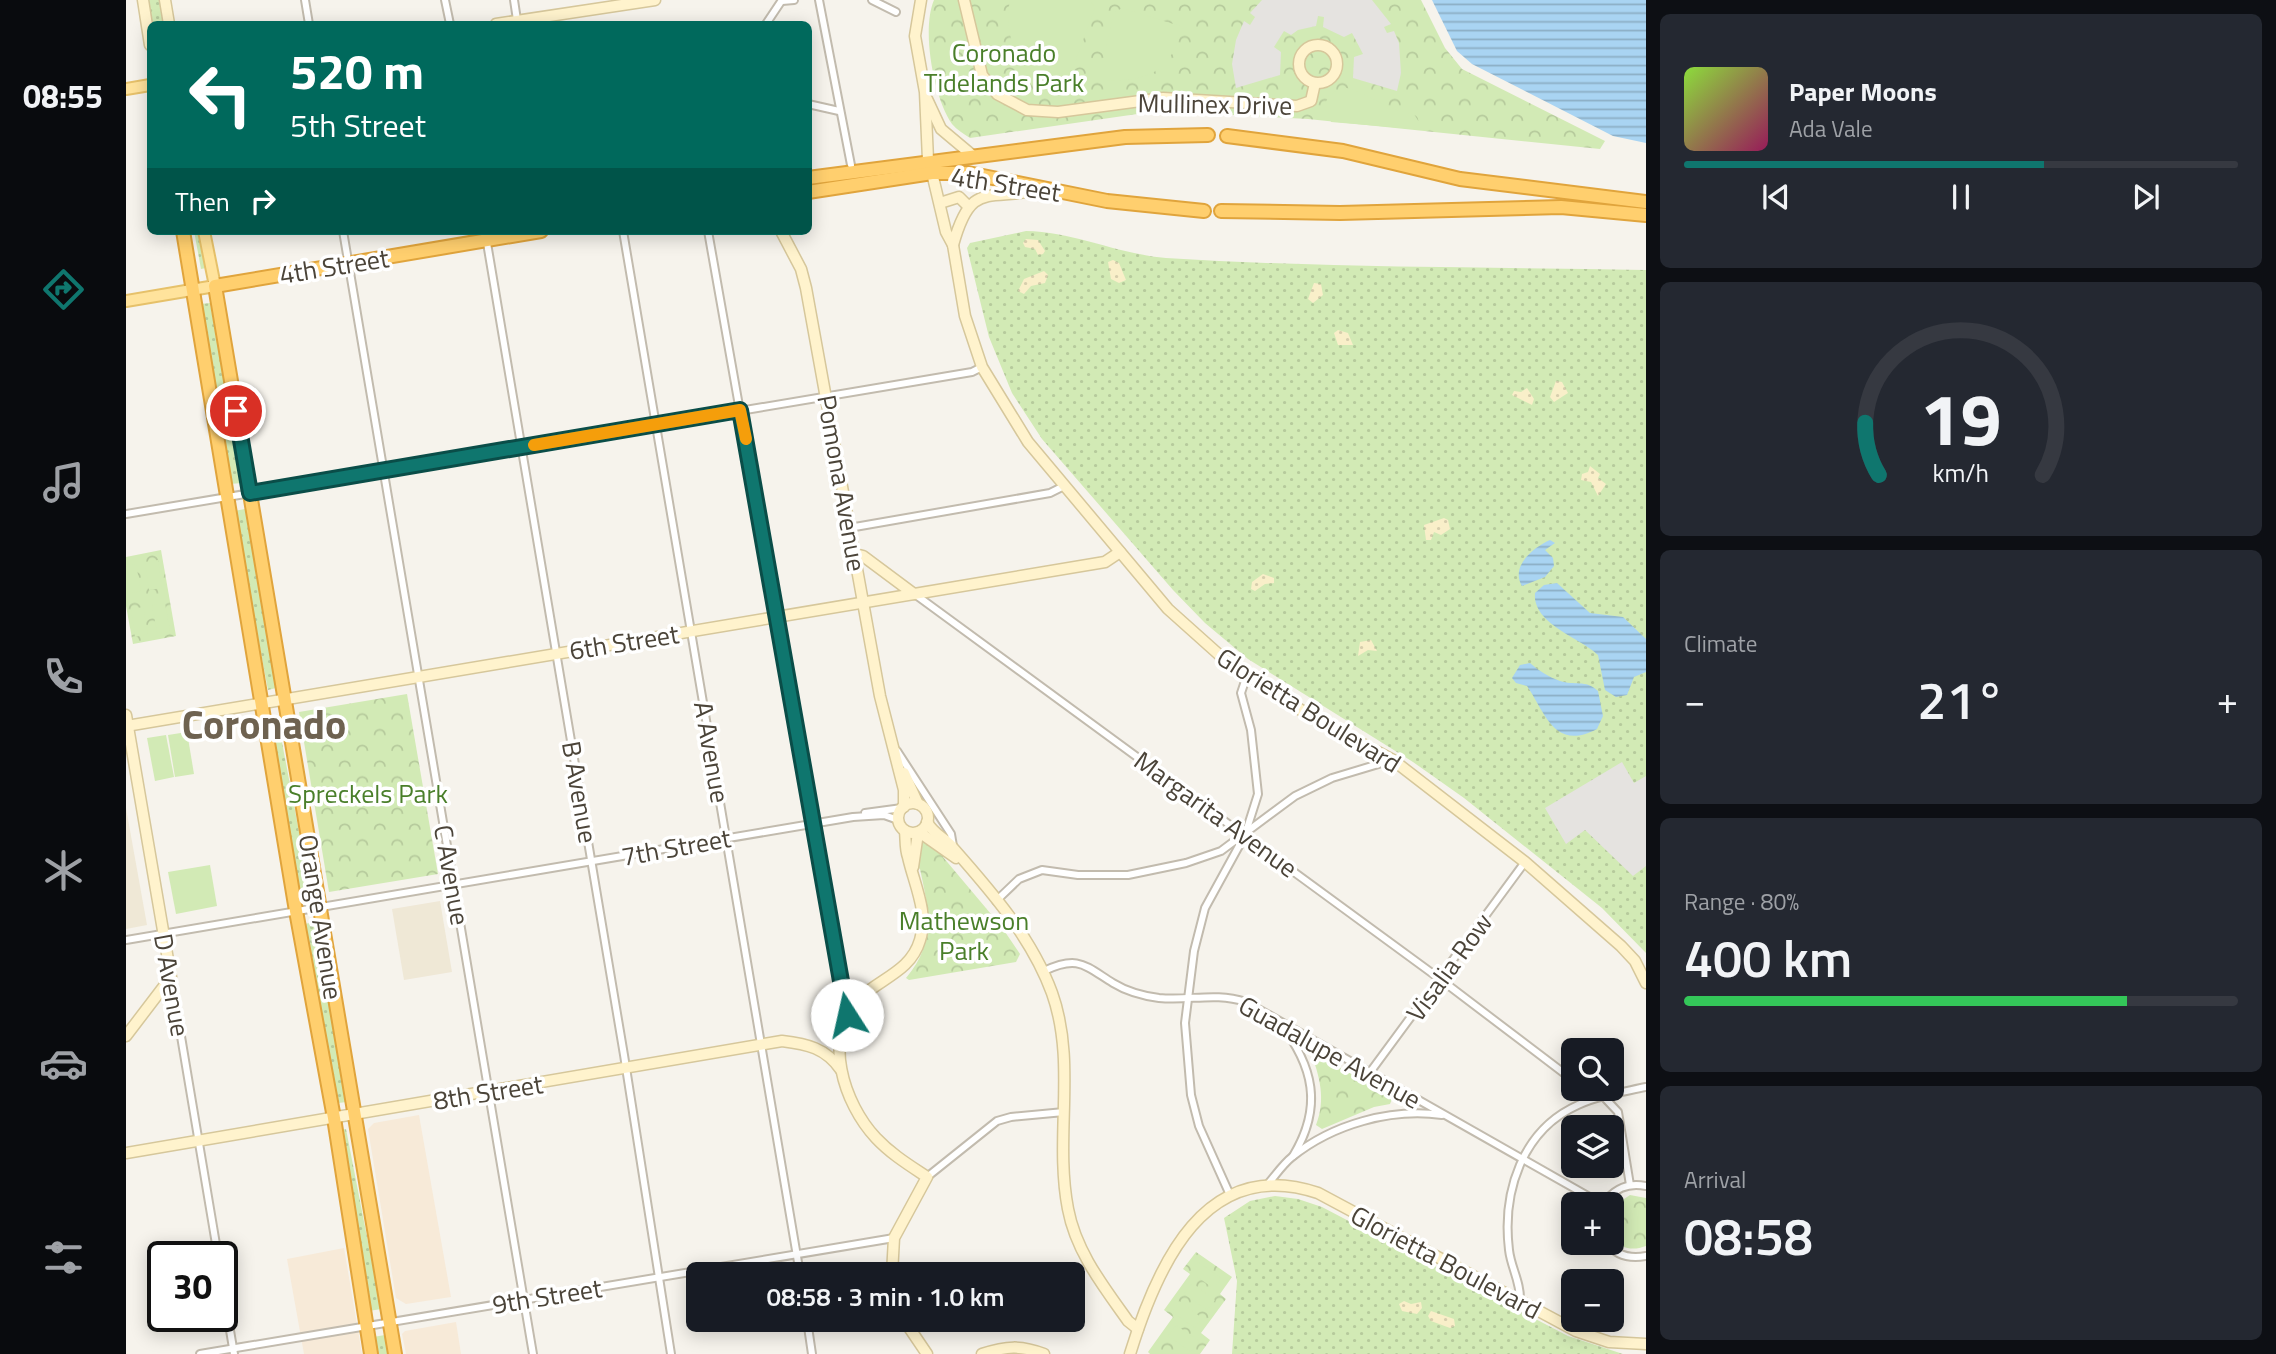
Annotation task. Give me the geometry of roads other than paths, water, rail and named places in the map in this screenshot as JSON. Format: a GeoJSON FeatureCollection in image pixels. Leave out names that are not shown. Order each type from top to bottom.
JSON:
{"type":"FeatureCollection","features":[{"type":"Feature","properties":{"kind":"highway","name":"4th Street"},"geometry":{"type":"LineString","coordinates":[[928,160],[1125,137],[1208,135]]}},
{"type":"Feature","properties":{"kind":"highway"},"geometry":{"type":"LineString","coordinates":[[1227,136],[1343,151],[1460,179],[1612,206],[1646,215]]}},
{"type":"Feature","properties":{"kind":"highway"},"geometry":{"type":"LineString","coordinates":[[812,177],[928,160]]}},
{"type":"Feature","properties":{"kind":"highway","name":"4th Street"},"geometry":{"type":"LineString","coordinates":[[812,191],[932,173],[968,173],[1107,201],[1204,211]]}},
{"type":"Feature","properties":{"kind":"highway"},"geometry":{"type":"LineString","coordinates":[[1221,211],[1340,213],[1612,206],[1646,202]]}},
{"type":"Feature","properties":{"kind":"highway","name":"Orange Avenue"},"geometry":{"type":"LineString","coordinates":[[184,235],[296,911],[334,1118],[371,1354]]}},
{"type":"Feature","properties":{"kind":"highway","name":"4th Street"},"geometry":{"type":"LineString","coordinates":[[215,286],[349,264],[486,236]]}},
{"type":"Feature","properties":{"kind":"highway","name":"Orange Avenue"},"geometry":{"type":"LineString","coordinates":[[215,286],[395,1354]]}},
{"type":"Feature","properties":{"kind":"main road"},"geometry":{"type":"LineString","coordinates":[[126,89],[147,86]]}},
{"type":"Feature","properties":{"kind":"main road","name":"Orange Avenue"},"geometry":{"type":"LineString","coordinates":[[205,235],[215,286]]}},
{"type":"Feature","properties":{"kind":"main road","name":"4th Street"},"geometry":{"type":"LineString","coordinates":[[126,301],[215,286]]}},
{"type":"Feature","properties":{"kind":"street"},"geometry":{"type":"LineString","coordinates":[[143,0],[147,26]]}},
{"type":"Feature","properties":{"kind":"street"},"geometry":{"type":"LineString","coordinates":[[165,0],[168,21]]}},
{"type":"Feature","properties":{"kind":"street"},"geometry":{"type":"LineString","coordinates":[[304,0],[308,21]]}},
{"type":"Feature","properties":{"kind":"street"},"geometry":{"type":"LineString","coordinates":[[445,0],[449,21]]}},
{"type":"Feature","properties":{"kind":"street"},"geometry":{"type":"LineString","coordinates":[[514,0],[517,20]]}},
{"type":"Feature","properties":{"kind":"street"},"geometry":{"type":"LineString","coordinates":[[584,0],[586,12]]}},
{"type":"Feature","properties":{"kind":"street"},"geometry":{"type":"LineString","coordinates":[[512,21],[654,0]]}},
{"type":"Feature","properties":{"kind":"street"},"geometry":{"type":"LineString","coordinates":[[768,21],[782,1],[794,0]]}},
{"type":"Feature","properties":{"kind":"street"},"geometry":{"type":"LineString","coordinates":[[819,0],[851,165]]}},
{"type":"Feature","properties":{"kind":"street"},"geometry":{"type":"LineString","coordinates":[[872,0],[895,12]]}},
{"type":"Feature","properties":{"kind":"street"},"geometry":{"type":"LineString","coordinates":[[921,0],[915,36],[925,92],[928,160]]}},
{"type":"Feature","properties":{"kind":"street","name":"Mullinex Drive"},"geometry":{"type":"LineString","coordinates":[[964,0],[982,75],[997,94],[1027,110],[1058,112],[1163,98],[1297,106],[1311,101],[1315,83]]}},
{"type":"Feature","properties":{"kind":"street"},"geometry":{"type":"LineString","coordinates":[[543,21],[552,17]]}},
{"type":"Feature","properties":{"kind":"street"},"geometry":{"type":"LineString","coordinates":[[1319,45],[1331,50],[1337,67],[1327,81],[1315,83],[1303,78],[1298,65],[1306,48],[1319,45]]}},
{"type":"Feature","properties":{"kind":"street"},"geometry":{"type":"LineString","coordinates":[[925,92],[941,130],[972,155]]}},
{"type":"Feature","properties":{"kind":"street"},"geometry":{"type":"LineString","coordinates":[[812,105],[839,110]]}},
{"type":"Feature","properties":{"kind":"street","name":"Glorietta Boulevard"},"geometry":{"type":"LineString","coordinates":[[932,173],[946,232],[953,245],[965,316],[982,367],[1019,430],[1176,616],[1208,646],[1247,675],[1310,716],[1393,760],[1525,862],[1621,946],[1646,983]]}},
{"type":"Feature","properties":{"kind":"street"},"geometry":{"type":"LineString","coordinates":[[940,203],[959,197],[968,206],[991,193],[1045,188]]}},
{"type":"Feature","properties":{"kind":"street","name":"Glorietta Boulevard"},"geometry":{"type":"LineString","coordinates":[[953,245],[957,225],[968,206]]}},
{"type":"Feature","properties":{"kind":"street","name":"C Avenue"},"geometry":{"type":"LineString","coordinates":[[345,235],[533,1354]]}},
{"type":"Feature","properties":{"kind":"street","name":"A Avenue"},"geometry":{"type":"LineString","coordinates":[[624,235],[798,1262]]}},
{"type":"Feature","properties":{"kind":"street"},"geometry":{"type":"LineString","coordinates":[[709,235],[847,1015]]}},
{"type":"Feature","properties":{"kind":"street","name":"Pomona Avenue"},"geometry":{"type":"LineString","coordinates":[[783,235],[801,270],[863,602],[904,790],[903,807],[898,820]]}},
{"type":"Feature","properties":{"kind":"street","name":"B Avenue"},"geometry":{"type":"LineString","coordinates":[[486,236],[627,1069],[671,1354]]}},
{"type":"Feature","properties":{"kind":"street"},"geometry":{"type":"LineString","coordinates":[[126,514],[972,372],[982,367]]}},
{"type":"Feature","properties":{"kind":"street"},"geometry":{"type":"LineString","coordinates":[[849,528],[1050,493],[1064,486]]}},
{"type":"Feature","properties":{"kind":"street","name":"6th Street"},"geometry":{"type":"LineString","coordinates":[[127,726],[1105,562],[1120,552]]}},
{"type":"Feature","properties":{"kind":"street","name":"Margarita Avenue"},"geometry":{"type":"LineString","coordinates":[[855,554],[863,556],[1245,835],[1561,1071]]}},
{"type":"Feature","properties":{"kind":"street"},"geometry":{"type":"LineString","coordinates":[[1230,1195],[1210,1154],[1191,1095],[1186,1052],[1187,996],[1205,908],[1245,835],[1258,794],[1251,730],[1241,693],[1247,675]]}},
{"type":"Feature","properties":{"kind":"street","name":"D Avenue"},"geometry":{"type":"LineString","coordinates":[[126,715],[215,1241]]}},
{"type":"Feature","properties":{"kind":"street"},"geometry":{"type":"LineString","coordinates":[[891,740],[918,804],[925,810],[927,822],[954,848]]}},
{"type":"Feature","properties":{"kind":"street","name":"Pomona Avenue"},"geometry":{"type":"LineString","coordinates":[[891,740],[951,834],[954,848],[1024,938],[1044,971],[1053,997],[1064,1049],[1063,1175],[1075,1234],[1102,1285],[1138,1329]]}},
{"type":"Feature","properties":{"kind":"street"},"geometry":{"type":"LineString","coordinates":[[996,901],[1019,879],[1042,870],[1078,875],[1146,873],[1222,851],[1295,796],[1352,770],[1393,760]]}},
{"type":"Feature","properties":{"kind":"street"},"geometry":{"type":"LineString","coordinates":[[903,807],[918,804]]}},
{"type":"Feature","properties":{"kind":"street","name":"7th Street"},"geometry":{"type":"LineString","coordinates":[[853,817],[878,809],[903,807]]}},
{"type":"Feature","properties":{"kind":"street","name":"7th Street"},"geometry":{"type":"LineString","coordinates":[[126,940],[813,823],[884,815],[898,820]]}},
{"type":"Feature","properties":{"kind":"street"},"geometry":{"type":"LineString","coordinates":[[898,820],[905,831],[923,915],[921,938],[916,951],[905,966],[859,999],[847,1015],[841,1033],[841,1070],[852,1103],[876,1137],[927,1177]]}},
{"type":"Feature","properties":{"kind":"street"},"geometry":{"type":"LineString","coordinates":[[913,875],[919,832],[927,822]]}},
{"type":"Feature","properties":{"kind":"street"},"geometry":{"type":"LineString","coordinates":[[905,831],[919,832],[969,869]]}},
{"type":"Feature","properties":{"kind":"street","name":"Visalia Row"},"geometry":{"type":"LineString","coordinates":[[1371,1072],[1525,862]]}},
{"type":"Feature","properties":{"kind":"street","name":"Guadalupe Avenue"},"geometry":{"type":"LineString","coordinates":[[1044,971],[1060,964],[1075,962],[1090,965],[1127,990],[1160,998],[1228,997],[1264,1010],[1582,1192]]}},
{"type":"Feature","properties":{"kind":"street"},"geometry":{"type":"LineString","coordinates":[[126,1036],[170,977]]}},
{"type":"Feature","properties":{"kind":"street"},"geometry":{"type":"LineString","coordinates":[[1264,1010],[1295,1043],[1310,1082],[1312,1102],[1309,1120],[1293,1157]]}},
{"type":"Feature","properties":{"kind":"street","name":"8th Street"},"geometry":{"type":"LineString","coordinates":[[126,1153],[782,1041],[805,1044],[830,1055],[841,1070]]}},
{"type":"Feature","properties":{"kind":"street"},"geometry":{"type":"LineString","coordinates":[[1624,1092],[1646,1087]]}},
{"type":"Feature","properties":{"kind":"street"},"geometry":{"type":"LineString","coordinates":[[1520,1302],[1521,1287],[1508,1252],[1511,1185],[1522,1157],[1541,1131],[1576,1105],[1588,1101]]}},
{"type":"Feature","properties":{"kind":"street"},"geometry":{"type":"LineString","coordinates":[[1608,1101],[1619,1112],[1630,1185]]}},
{"type":"Feature","properties":{"kind":"street"},"geometry":{"type":"LineString","coordinates":[[1267,1185],[1293,1157],[1334,1134],[1392,1113],[1415,1111],[1445,1115]]}},
{"type":"Feature","properties":{"kind":"street"},"geometry":{"type":"LineString","coordinates":[[893,1262],[894,1238],[927,1177],[997,1121],[1011,1117],[1064,1112]]}},
{"type":"Feature","properties":{"kind":"street","name":"Glorietta Boulevard"},"geometry":{"type":"LineString","coordinates":[[1130,1354],[1150,1296],[1191,1226],[1207,1208],[1230,1195],[1267,1185],[1293,1186],[1318,1193],[1576,1331],[1609,1342],[1646,1344]]}},
{"type":"Feature","properties":{"kind":"street"},"geometry":{"type":"LineString","coordinates":[[1615,1192],[1630,1185],[1646,1186]]}},
{"type":"Feature","properties":{"kind":"street","name":"9th Street"},"geometry":{"type":"LineString","coordinates":[[200,1354],[234,1351],[365,1326],[894,1238]]}},
{"type":"Feature","properties":{"kind":"street"},"geometry":{"type":"LineString","coordinates":[[1620,1255],[1632,1258],[1646,1256]]}},
{"type":"Feature","properties":{"kind":"street"},"geometry":{"type":"LineString","coordinates":[[231,1332],[234,1351]]}},
{"type":"Feature","properties":{"kind":"street"},"geometry":{"type":"LineString","coordinates":[[809,1332],[812,1354]]}},
{"type":"Feature","properties":{"kind":"street"},"geometry":{"type":"LineString","coordinates":[[912,1332],[927,1354]]}},
{"type":"Feature","properties":{"kind":"street"},"geometry":{"type":"LineString","coordinates":[[982,1354],[1004,1347],[1024,1346],[1044,1354]]}},
{"type":"Feature","properties":{"kind":"water"},"geometry":{"type":"Polygon","coordinates":[[[1432,0],[1646,0],[1646,143],[1613,136],[1472,64],[1457,51],[1432,0]]]}},
{"type":"Feature","properties":{"kind":"water"},"geometry":{"type":"Polygon","coordinates":[[[1550,540],[1555,543],[1545,550],[1553,558],[1554,566],[1545,577],[1522,586],[1519,579],[1521,565],[1531,552],[1550,540]]]}},
{"type":"Feature","properties":{"kind":"water"},"geometry":{"type":"Polygon","coordinates":[[[1557,583],[1590,613],[1623,617],[1646,639],[1646,672],[1634,677],[1627,695],[1616,697],[1605,690],[1598,655],[1549,622],[1541,613],[1536,604],[1535,593],[1544,585],[1557,583]]]}},
{"type":"Feature","properties":{"kind":"water"},"geometry":{"type":"Polygon","coordinates":[[[1530,663],[1556,679],[1589,685],[1598,691],[1603,716],[1597,729],[1570,736],[1553,726],[1527,686],[1516,683],[1512,678],[1520,665],[1530,663]]]}},
{"type":"Feature","properties":{"kind":"district","name":"Coronado"},"geometry":{"type":"Point","coordinates":[264,724]}},
{"type":"Feature","properties":{"kind":"park label","name":"Coronado Tidelands Park"},"geometry":{"type":"Point","coordinates":[1004,67]}},
{"type":"Feature","properties":{"kind":"park label","name":"Spreckels Park"},"geometry":{"type":"Point","coordinates":[368,793]}},
{"type":"Feature","properties":{"kind":"park label","name":"Mathewson Park"},"geometry":{"type":"Point","coordinates":[964,934]}}]}
